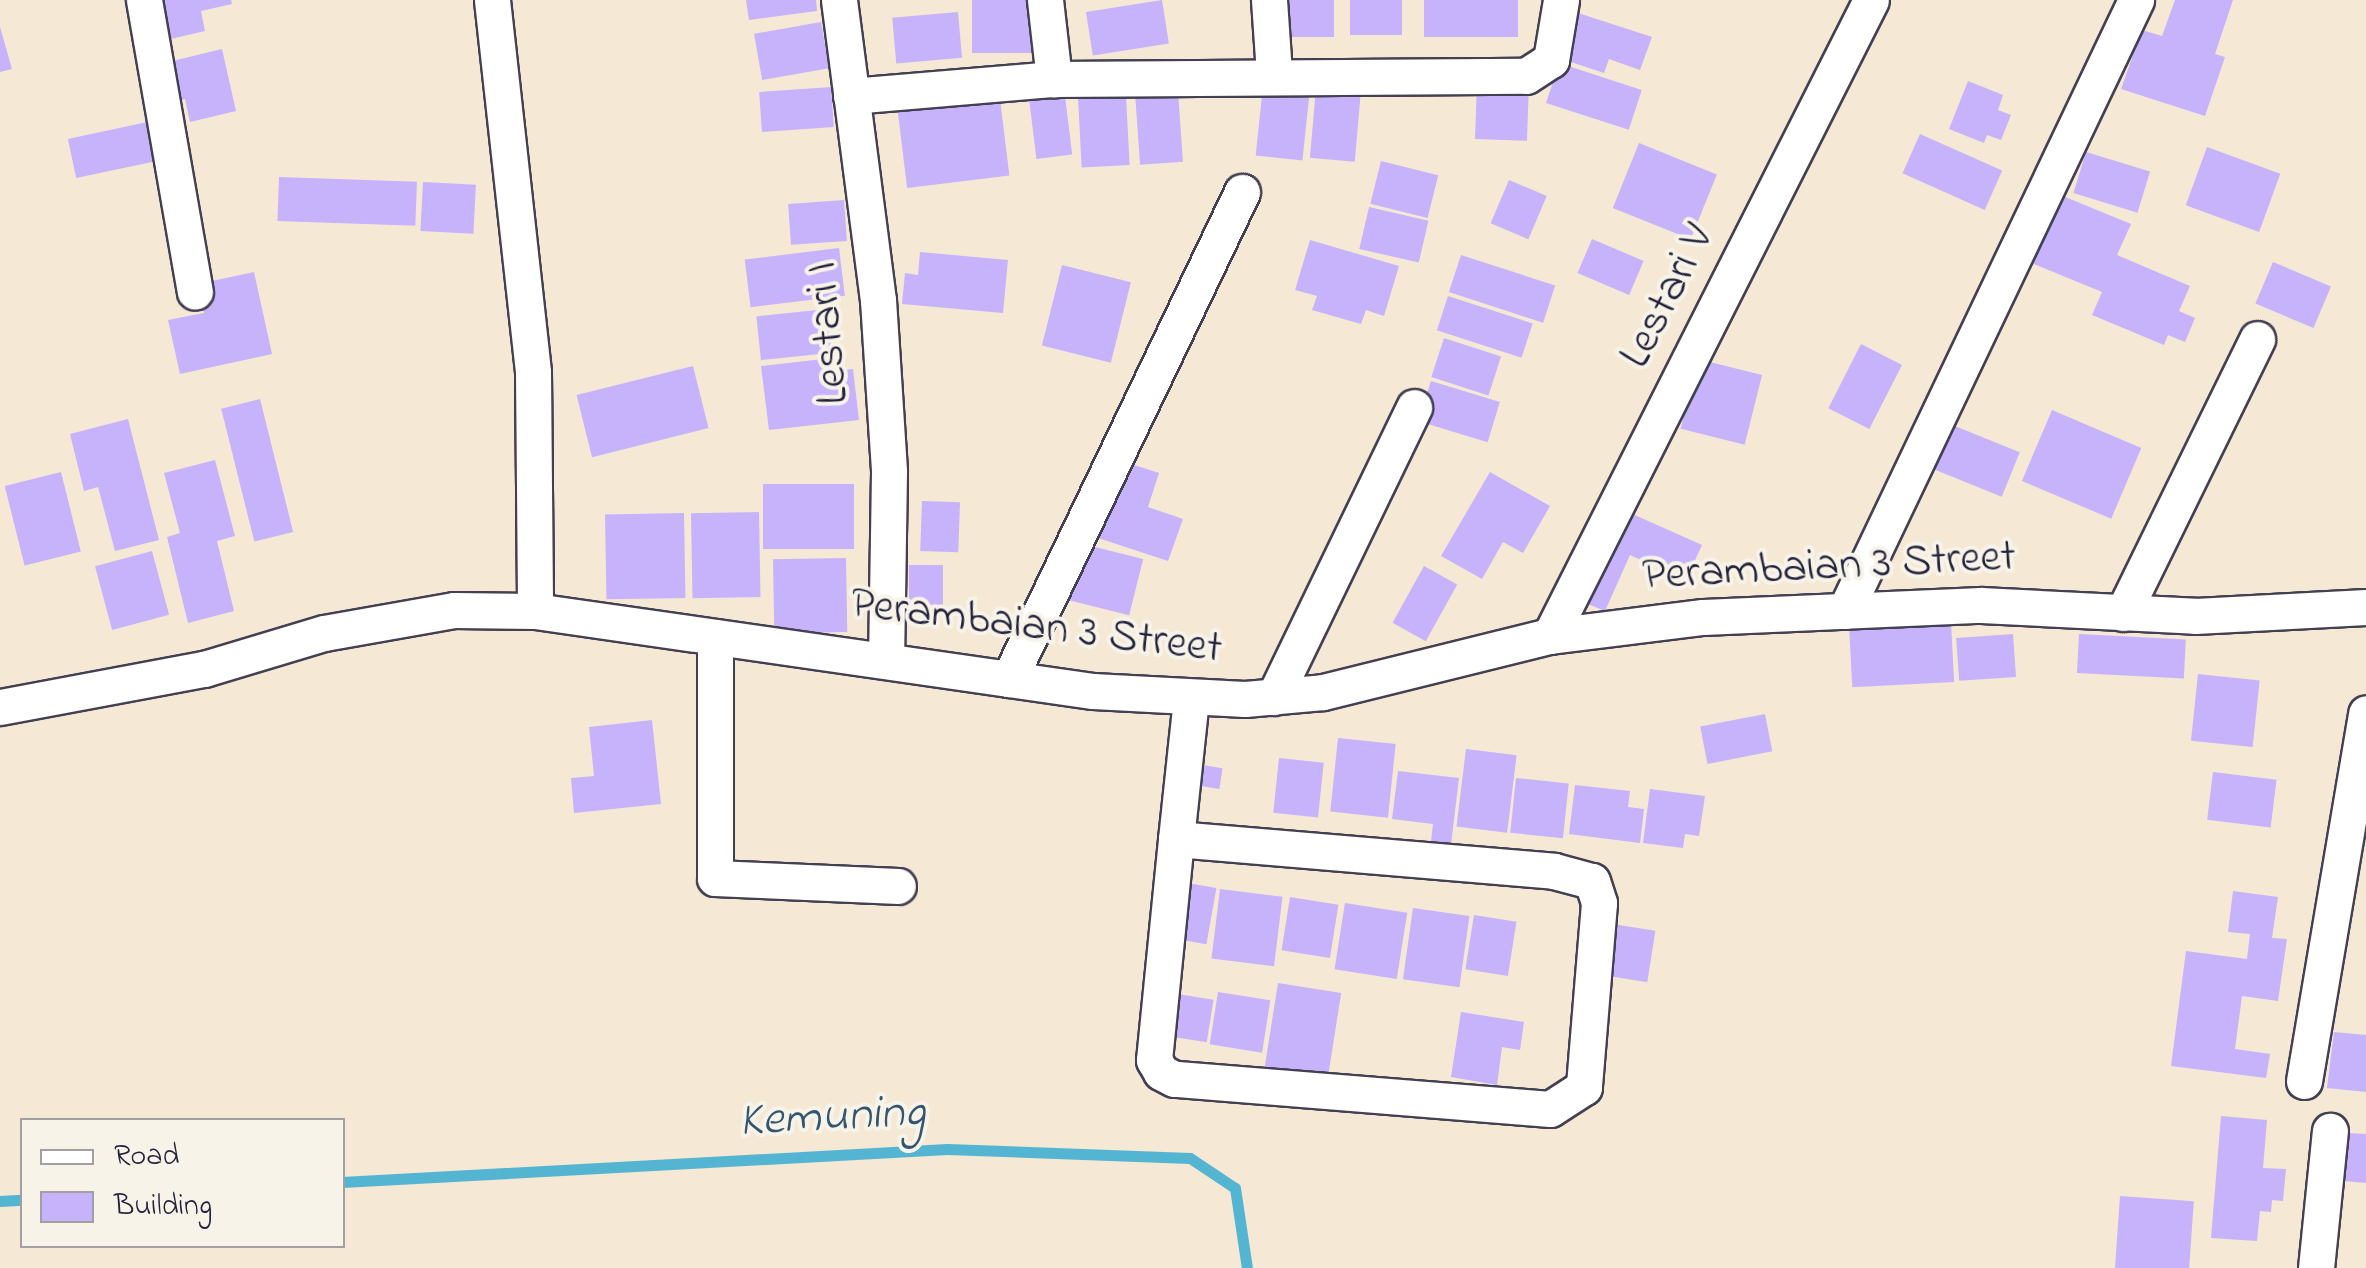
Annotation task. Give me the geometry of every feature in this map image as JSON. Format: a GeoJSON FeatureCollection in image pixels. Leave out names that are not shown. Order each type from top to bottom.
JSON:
{"type":"FeatureCollection","features":[{"type":"Feature","properties":{"kind":"street"},"geometry":{"type":"LineString","coordinates":[[144,0],[195,292]]}},
{"type":"Feature","properties":{"kind":"street"},"geometry":{"type":"LineString","coordinates":[[492,0],[533,372],[535,611]]}},
{"type":"Feature","properties":{"kind":"street","name":"Lestari I"},"geometry":{"type":"LineString","coordinates":[[839,0],[878,300],[889,472],[886,660]]}},
{"type":"Feature","properties":{"kind":"street"},"geometry":{"type":"LineString","coordinates":[[1045,0],[1054,79]]}},
{"type":"Feature","properties":{"kind":"street"},"geometry":{"type":"LineString","coordinates":[[1269,0],[1274,74]]}},
{"type":"Feature","properties":{"kind":"street"},"geometry":{"type":"LineString","coordinates":[[851,96],[1054,79],[1274,74],[1510,76],[1542,70],[1550,60],[1561,0]]}},
{"type":"Feature","properties":{"kind":"street","name":"Lestari V"},"geometry":{"type":"LineString","coordinates":[[1550,636],[1871,0]]}},
{"type":"Feature","properties":{"kind":"street"},"geometry":{"type":"LineString","coordinates":[[1844,611],[2136,0]]}},
{"type":"Feature","properties":{"kind":"street"},"geometry":{"type":"LineString","coordinates":[[1009,679],[1242,192]]}},
{"type":"Feature","properties":{"kind":"street"},"geometry":{"type":"LineString","coordinates":[[2122,612],[2257,338]]}},
{"type":"Feature","properties":{"kind":"street"},"geometry":{"type":"LineString","coordinates":[[1274,698],[1414,407]]}},
{"type":"Feature","properties":{"kind":"street","name":"Perambaian 3 Street"},"geometry":{"type":"LineString","coordinates":[[0,707],[204,669],[392,619],[454,610],[535,611],[1009,679],[1191,698],[1274,698],[1323,692],[1550,636],[1703,617],[1982,605],[2250,616],[2366,607]]}},
{"type":"Feature","properties":{"kind":"street"},"geometry":{"type":"LineString","coordinates":[[715,637],[715,878],[898,886]]}},
{"type":"Feature","properties":{"kind":"street"},"geometry":{"type":"LineString","coordinates":[[1176,839],[1554,871],[1592,881],[1599,903],[1584,1086],[1550,1108],[1174,1079],[1161,1072],[1154,1060],[1176,839],[1191,698]]}},
{"type":"Feature","properties":{"kind":"street"},"geometry":{"type":"LineString","coordinates":[[2304,1081],[2366,713]]}},
{"type":"Feature","properties":{"kind":"street"},"geometry":{"type":"LineString","coordinates":[[2316,1268],[2330,1131]]}},
{"type":"Feature","properties":{"kind":"building"},"geometry":{"type":"Polygon","coordinates":[[[152,0],[231,0],[232,4],[201,11],[205,31],[162,41],[152,0]]]}},
{"type":"Feature","properties":{"kind":"building"},"geometry":{"type":"Polygon","coordinates":[[[746,0],[816,0],[817,11],[749,20],[746,0]]]}},
{"type":"Feature","properties":{"kind":"building"},"geometry":{"type":"Polygon","coordinates":[[[972,0],[1032,0],[1032,53],[972,53],[972,0]]]}},
{"type":"Feature","properties":{"kind":"building"},"geometry":{"type":"Polygon","coordinates":[[[1162,0],[1169,43],[1093,56],[1086,12],[1162,0]]]}},
{"type":"Feature","properties":{"kind":"building"},"geometry":{"type":"Polygon","coordinates":[[[1285,0],[1334,0],[1334,37],[1285,37],[1285,0]]]}},
{"type":"Feature","properties":{"kind":"building"},"geometry":{"type":"Polygon","coordinates":[[[1350,0],[1402,0],[1402,35],[1350,35],[1350,0]]]}},
{"type":"Feature","properties":{"kind":"building"},"geometry":{"type":"Polygon","coordinates":[[[1424,0],[1518,0],[1518,37],[1424,37],[1424,0]]]}},
{"type":"Feature","properties":{"kind":"building"},"geometry":{"type":"Polygon","coordinates":[[[2175,0],[2233,0],[2215,54],[2225,57],[2205,116],[2121,89],[2142,30],[2162,36],[2175,0]]]}},
{"type":"Feature","properties":{"kind":"building"},"geometry":{"type":"Polygon","coordinates":[[[1572,11],[1652,37],[1640,70],[1609,59],[1604,73],[1556,57],[1572,11]]]}},
{"type":"Feature","properties":{"kind":"building"},"geometry":{"type":"Polygon","coordinates":[[[958,12],[962,58],[896,64],[892,18],[958,12]]]}},
{"type":"Feature","properties":{"kind":"building"},"geometry":{"type":"Polygon","coordinates":[[[821,22],[829,68],[762,80],[754,34],[821,22]]]}},
{"type":"Feature","properties":{"kind":"building"},"geometry":{"type":"Polygon","coordinates":[[[0,27],[12,69],[0,72],[0,27]]]}},
{"type":"Feature","properties":{"kind":"building"},"geometry":{"type":"Polygon","coordinates":[[[222,49],[236,111],[190,122],[185,99],[169,103],[160,64],[222,49]]]}},
{"type":"Feature","properties":{"kind":"building"},"geometry":{"type":"Polygon","coordinates":[[[1559,63],[1642,90],[1629,130],[1546,103],[1559,63]]]}},
{"type":"Feature","properties":{"kind":"building"},"geometry":{"type":"Polygon","coordinates":[[[1968,81],[2003,95],[1998,110],[2011,115],[2001,140],[1987,135],[1984,143],[1949,129],[1968,81]]]}},
{"type":"Feature","properties":{"kind":"building"},"geometry":{"type":"Polygon","coordinates":[[[1477,82],[1529,84],[1527,141],[1475,139],[1477,82]]]}},
{"type":"Feature","properties":{"kind":"building"},"geometry":{"type":"Polygon","coordinates":[[[1263,86],[1310,91],[1302,161],[1256,156],[1263,86]]]}},
{"type":"Feature","properties":{"kind":"building"},"geometry":{"type":"Polygon","coordinates":[[[831,87],[834,127],[762,132],[759,92],[831,87]]]}},
{"type":"Feature","properties":{"kind":"building"},"geometry":{"type":"Polygon","coordinates":[[[1316,88],[1361,92],[1355,162],[1310,158],[1316,88]]]}},
{"type":"Feature","properties":{"kind":"building"},"geometry":{"type":"Polygon","coordinates":[[[1178,91],[1183,162],[1140,165],[1135,94],[1178,91]]]}},
{"type":"Feature","properties":{"kind":"building"},"geometry":{"type":"Polygon","coordinates":[[[1065,96],[1072,155],[1036,159],[1029,100],[1065,96]]]}},
{"type":"Feature","properties":{"kind":"building"},"geometry":{"type":"Polygon","coordinates":[[[1126,96],[1130,165],[1082,167],[1078,99],[1126,96]]]}},
{"type":"Feature","properties":{"kind":"building"},"geometry":{"type":"Polygon","coordinates":[[[1000,99],[1009,175],[907,188],[898,112],[1000,99]]]}},
{"type":"Feature","properties":{"kind":"building"},"geometry":{"type":"Polygon","coordinates":[[[152,121],[160,160],[76,178],[68,139],[152,121]]]}},
{"type":"Feature","properties":{"kind":"building"},"geometry":{"type":"Polygon","coordinates":[[[1920,134],[2002,171],[1985,210],[1903,173],[1920,134]]]}},
{"type":"Feature","properties":{"kind":"building"},"geometry":{"type":"Polygon","coordinates":[[[1639,143],[1717,174],[1691,239],[1613,208],[1639,143]]]}},
{"type":"Feature","properties":{"kind":"building"},"geometry":{"type":"Polygon","coordinates":[[[2207,147],[2280,174],[2259,232],[2186,205],[2207,147]]]}},
{"type":"Feature","properties":{"kind":"building"},"geometry":{"type":"Polygon","coordinates":[[[2086,152],[2150,172],[2138,213],[2073,193],[2086,152]]]}},
{"type":"Feature","properties":{"kind":"building"},"geometry":{"type":"Polygon","coordinates":[[[1381,161],[1438,175],[1428,218],[1370,204],[1381,161]]]}},
{"type":"Feature","properties":{"kind":"building"},"geometry":{"type":"Polygon","coordinates":[[[279,177],[417,182],[415,226],[277,221],[279,177]]]}},
{"type":"Feature","properties":{"kind":"building"},"geometry":{"type":"Polygon","coordinates":[[[1509,180],[1547,196],[1528,239],[1491,223],[1509,180]]]}},
{"type":"Feature","properties":{"kind":"building"},"geometry":{"type":"Polygon","coordinates":[[[423,182],[476,185],[473,234],[420,231],[423,182]]]}},
{"type":"Feature","properties":{"kind":"building"},"geometry":{"type":"Polygon","coordinates":[[[2058,194],[2131,224],[2117,255],[2190,286],[2179,311],[2195,318],[2185,342],[2168,335],[2164,345],[2092,315],[2102,292],[2029,262],[2058,194]]]}},
{"type":"Feature","properties":{"kind":"building"},"geometry":{"type":"Polygon","coordinates":[[[844,200],[847,241],[791,245],[788,204],[844,200]]]}},
{"type":"Feature","properties":{"kind":"building"},"geometry":{"type":"Polygon","coordinates":[[[1369,207],[1428,221],[1419,263],[1359,249],[1369,207]]]}},
{"type":"Feature","properties":{"kind":"building"},"geometry":{"type":"Polygon","coordinates":[[[1592,239],[1644,261],[1629,295],[1578,273],[1592,239]]]}},
{"type":"Feature","properties":{"kind":"building"},"geometry":{"type":"Polygon","coordinates":[[[1310,240],[1399,266],[1384,316],[1366,310],[1361,324],[1312,310],[1317,296],[1295,290],[1310,240]]]}},
{"type":"Feature","properties":{"kind":"building"},"geometry":{"type":"Polygon","coordinates":[[[839,248],[845,296],[751,307],[745,260],[839,248]]]}},
{"type":"Feature","properties":{"kind":"building"},"geometry":{"type":"Polygon","coordinates":[[[920,252],[1008,260],[1003,313],[902,304],[905,273],[918,275],[920,252]]]}},
{"type":"Feature","properties":{"kind":"building"},"geometry":{"type":"Polygon","coordinates":[[[1461,255],[1555,286],[1543,323],[1449,292],[1461,255]]]}},
{"type":"Feature","properties":{"kind":"building"},"geometry":{"type":"Polygon","coordinates":[[[2273,262],[2331,287],[2313,328],[2255,303],[2273,262]]]}},
{"type":"Feature","properties":{"kind":"building"},"geometry":{"type":"Polygon","coordinates":[[[1062,265],[1131,282],[1111,363],[1042,346],[1062,265]]]}},
{"type":"Feature","properties":{"kind":"building"},"geometry":{"type":"Polygon","coordinates":[[[254,272],[272,354],[180,374],[168,320],[204,313],[198,284],[254,272]]]}},
{"type":"Feature","properties":{"kind":"building"},"geometry":{"type":"Polygon","coordinates":[[[1448,296],[1533,324],[1522,358],[1437,330],[1448,296]]]}},
{"type":"Feature","properties":{"kind":"building"},"geometry":{"type":"Polygon","coordinates":[[[827,309],[832,353],[761,360],[756,316],[827,309]]]}},
{"type":"Feature","properties":{"kind":"building"},"geometry":{"type":"Polygon","coordinates":[[[1444,338],[1501,357],[1488,396],[1431,377],[1444,338]]]}},
{"type":"Feature","properties":{"kind":"building"},"geometry":{"type":"Polygon","coordinates":[[[1861,344],[1902,365],[1869,429],[1828,408],[1861,344]]]}},
{"type":"Feature","properties":{"kind":"building"},"geometry":{"type":"Polygon","coordinates":[[[823,359],[825,372],[853,369],[859,420],[769,430],[761,366],[823,359]]]}},
{"type":"Feature","properties":{"kind":"building"},"geometry":{"type":"Polygon","coordinates":[[[1698,359],[1762,375],[1745,445],[1681,429],[1698,359]]]}},
{"type":"Feature","properties":{"kind":"building"},"geometry":{"type":"Polygon","coordinates":[[[693,366],[708,428],[592,457],[577,395],[693,366]]]}},
{"type":"Feature","properties":{"kind":"building"},"geometry":{"type":"Polygon","coordinates":[[[1431,381],[1500,402],[1488,442],[1419,421],[1431,381]]]}},
{"type":"Feature","properties":{"kind":"building"},"geometry":{"type":"Polygon","coordinates":[[[260,399],[293,532],[254,542],[221,409],[260,399]]]}},
{"type":"Feature","properties":{"kind":"building"},"geometry":{"type":"Polygon","coordinates":[[[2052,410],[2141,448],[2111,519],[2022,481],[2052,410]]]}},
{"type":"Feature","properties":{"kind":"building"},"geometry":{"type":"Polygon","coordinates":[[[128,419],[159,540],[115,551],[98,487],[84,491],[70,434],[128,419]]]}},
{"type":"Feature","properties":{"kind":"building"},"geometry":{"type":"Polygon","coordinates":[[[1940,420],[2020,452],[2002,497],[1922,465],[1940,420]]]}},
{"type":"Feature","properties":{"kind":"building"},"geometry":{"type":"Polygon","coordinates":[[[215,460],[235,536],[217,541],[234,611],[188,623],[167,537],[180,533],[164,473],[215,460]]]}},
{"type":"Feature","properties":{"kind":"building"},"geometry":{"type":"Polygon","coordinates":[[[1119,460],[1159,473],[1148,507],[1183,519],[1168,561],[1092,536],[1119,460]]]}},
{"type":"Feature","properties":{"kind":"building"},"geometry":{"type":"Polygon","coordinates":[[[61,472],[81,552],[25,566],[5,486],[61,472]]]}},
{"type":"Feature","properties":{"kind":"building"},"geometry":{"type":"Polygon","coordinates":[[[1490,472],[1550,506],[1523,553],[1503,542],[1482,579],[1441,556],[1490,472]]]}},
{"type":"Feature","properties":{"kind":"building"},"geometry":{"type":"Polygon","coordinates":[[[763,484],[854,484],[854,549],[763,549],[763,484]]]}},
{"type":"Feature","properties":{"kind":"building"},"geometry":{"type":"Polygon","coordinates":[[[922,501],[960,502],[958,552],[920,551],[922,501]]]}},
{"type":"Feature","properties":{"kind":"building"},"geometry":{"type":"Polygon","coordinates":[[[1619,508],[1702,545],[1686,580],[1630,555],[1605,611],[1578,600],[1619,508]]]}},
{"type":"Feature","properties":{"kind":"building"},"geometry":{"type":"Polygon","coordinates":[[[759,512],[760,597],[692,598],[691,513],[759,512]]]}},
{"type":"Feature","properties":{"kind":"building"},"geometry":{"type":"Polygon","coordinates":[[[684,513],[685,598],[606,599],[605,514],[684,513]]]}},
{"type":"Feature","properties":{"kind":"building"},"geometry":{"type":"Polygon","coordinates":[[[1083,544],[1143,559],[1129,615],[1069,600],[1083,544]]]}},
{"type":"Feature","properties":{"kind":"building"},"geometry":{"type":"Polygon","coordinates":[[[152,551],[169,615],[112,630],[95,566],[152,551]]]}},
{"type":"Feature","properties":{"kind":"building"},"geometry":{"type":"Polygon","coordinates":[[[846,558],[847,632],[774,633],[773,559],[846,558]]]}},
{"type":"Feature","properties":{"kind":"building"},"geometry":{"type":"Polygon","coordinates":[[[909,565],[943,565],[943,612],[909,612],[909,565]]]}},
{"type":"Feature","properties":{"kind":"building"},"geometry":{"type":"Polygon","coordinates":[[[1424,566],[1457,584],[1426,641],[1392,623],[1424,566]]]}},
{"type":"Feature","properties":{"kind":"building"},"geometry":{"type":"Polygon","coordinates":[[[1951,622],[1954,682],[1852,687],[1849,627],[1951,622]]]}},
{"type":"Feature","properties":{"kind":"building"},"geometry":{"type":"Polygon","coordinates":[[[2013,634],[2016,677],[1959,681],[1956,638],[2013,634]]]}},
{"type":"Feature","properties":{"kind":"building"},"geometry":{"type":"Polygon","coordinates":[[[2079,634],[2186,640],[2184,679],[2077,673],[2079,634]]]}},
{"type":"Feature","properties":{"kind":"building"},"geometry":{"type":"Polygon","coordinates":[[[2198,674],[2260,680],[2253,747],[2191,741],[2198,674]]]}},
{"type":"Feature","properties":{"kind":"building"},"geometry":{"type":"Polygon","coordinates":[[[1765,714],[1772,751],[1707,764],[1700,727],[1765,714]]]}},
{"type":"Feature","properties":{"kind":"building"},"geometry":{"type":"Polygon","coordinates":[[[652,720],[661,804],[574,813],[571,778],[594,776],[589,727],[652,720]]]}},
{"type":"Feature","properties":{"kind":"building"},"geometry":{"type":"Polygon","coordinates":[[[1338,738],[1396,744],[1388,818],[1330,812],[1338,738]]]}},
{"type":"Feature","properties":{"kind":"building"},"geometry":{"type":"Polygon","coordinates":[[[1466,749],[1517,755],[1507,833],[1456,826],[1466,749]]]}},
{"type":"Feature","properties":{"kind":"building"},"geometry":{"type":"Polygon","coordinates":[[[1279,758],[1324,763],[1318,817],[1273,813],[1279,758]]]}},
{"type":"Feature","properties":{"kind":"building"},"geometry":{"type":"Polygon","coordinates":[[[1190,763],[1223,768],[1219,789],[1187,784],[1190,763]]]}},
{"type":"Feature","properties":{"kind":"building"},"geometry":{"type":"Polygon","coordinates":[[[1398,771],[1459,778],[1450,853],[1430,850],[1433,824],[1392,819],[1398,771]]]}},
{"type":"Feature","properties":{"kind":"building"},"geometry":{"type":"Polygon","coordinates":[[[2213,772],[2277,780],[2271,827],[2207,820],[2213,772]]]}},
{"type":"Feature","properties":{"kind":"building"},"geometry":{"type":"Polygon","coordinates":[[[1516,778],[1569,784],[1563,838],[1510,833],[1516,778]]]}},
{"type":"Feature","properties":{"kind":"building"},"geometry":{"type":"Polygon","coordinates":[[[1575,785],[1630,791],[1628,807],[1644,809],[1640,843],[1569,834],[1575,785]]]}},
{"type":"Feature","properties":{"kind":"building"},"geometry":{"type":"Polygon","coordinates":[[[1650,789],[1705,796],[1699,836],[1685,834],[1683,848],[1643,843],[1650,789]]]}},
{"type":"Feature","properties":{"kind":"building"},"geometry":{"type":"Polygon","coordinates":[[[1176,881],[1216,888],[1206,944],[1166,937],[1176,881]]]}},
{"type":"Feature","properties":{"kind":"building"},"geometry":{"type":"Polygon","coordinates":[[[1220,889],[1283,897],[1274,966],[1211,958],[1220,889]]]}},
{"type":"Feature","properties":{"kind":"building"},"geometry":{"type":"Polygon","coordinates":[[[2233,891],[2278,897],[2272,938],[2287,939],[2278,1001],[2242,996],[2235,1049],[2270,1054],[2266,1078],[2171,1066],[2186,951],[2247,959],[2250,934],[2228,932],[2233,891]]]}},
{"type":"Feature","properties":{"kind":"building"},"geometry":{"type":"Polygon","coordinates":[[[1290,897],[1338,905],[1330,958],[1282,950],[1290,897]]]}},
{"type":"Feature","properties":{"kind":"building"},"geometry":{"type":"Polygon","coordinates":[[[1345,903],[1407,913],[1397,979],[1335,969],[1345,903]]]}},
{"type":"Feature","properties":{"kind":"building"},"geometry":{"type":"Polygon","coordinates":[[[1413,908],[1469,916],[1459,987],[1403,979],[1413,908]]]}},
{"type":"Feature","properties":{"kind":"building"},"geometry":{"type":"Polygon","coordinates":[[[1474,915],[1516,922],[1508,976],[1465,969],[1474,915]]]}},
{"type":"Feature","properties":{"kind":"building"},"geometry":{"type":"Polygon","coordinates":[[[1606,923],[1655,931],[1647,982],[1598,974],[1606,923]]]}},
{"type":"Feature","properties":{"kind":"building"},"geometry":{"type":"Polygon","coordinates":[[[1278,983],[1341,993],[1328,1077],[1265,1067],[1278,983]]]}},
{"type":"Feature","properties":{"kind":"building"},"geometry":{"type":"Polygon","coordinates":[[[1218,992],[1270,1000],[1262,1053],[1210,1044],[1218,992]]]}},
{"type":"Feature","properties":{"kind":"building"},"geometry":{"type":"Polygon","coordinates":[[[1171,993],[1213,1000],[1207,1042],[1164,1035],[1171,993]]]}},
{"type":"Feature","properties":{"kind":"building"},"geometry":{"type":"Polygon","coordinates":[[[1461,1012],[1524,1022],[1520,1050],[1502,1047],[1497,1085],[1451,1077],[1461,1012]]]}},
{"type":"Feature","properties":{"kind":"building"},"geometry":{"type":"Polygon","coordinates":[[[2334,1032],[2366,1035],[2366,1092],[2327,1088],[2334,1032]]]}},
{"type":"Feature","properties":{"kind":"building"},"geometry":{"type":"Polygon","coordinates":[[[2221,1116],[2267,1120],[2263,1168],[2286,1169],[2283,1201],[2272,1200],[2271,1212],[2260,1211],[2257,1241],[2211,1238],[2221,1116]]]}},
{"type":"Feature","properties":{"kind":"building"},"geometry":{"type":"Polygon","coordinates":[[[2347,1133],[2366,1134],[2366,1183],[2343,1181],[2347,1133]]]}},
{"type":"Feature","properties":{"kind":"building"},"geometry":{"type":"Polygon","coordinates":[[[2120,1196],[2194,1201],[2189,1268],[2115,1268],[2120,1196]]]}},
{"type":"Feature","properties":{"kind":"waterway","name":"Kemuning"},"geometry":{"type":"LineString","coordinates":[[345,1182],[947,1149],[1190,1158],[1235,1188],[1247,1268]]}},
{"type":"Feature","properties":{"kind":"waterway","name":"Kemuning"},"geometry":{"type":"LineString","coordinates":[[0,1201],[20,1200]]}}]}
